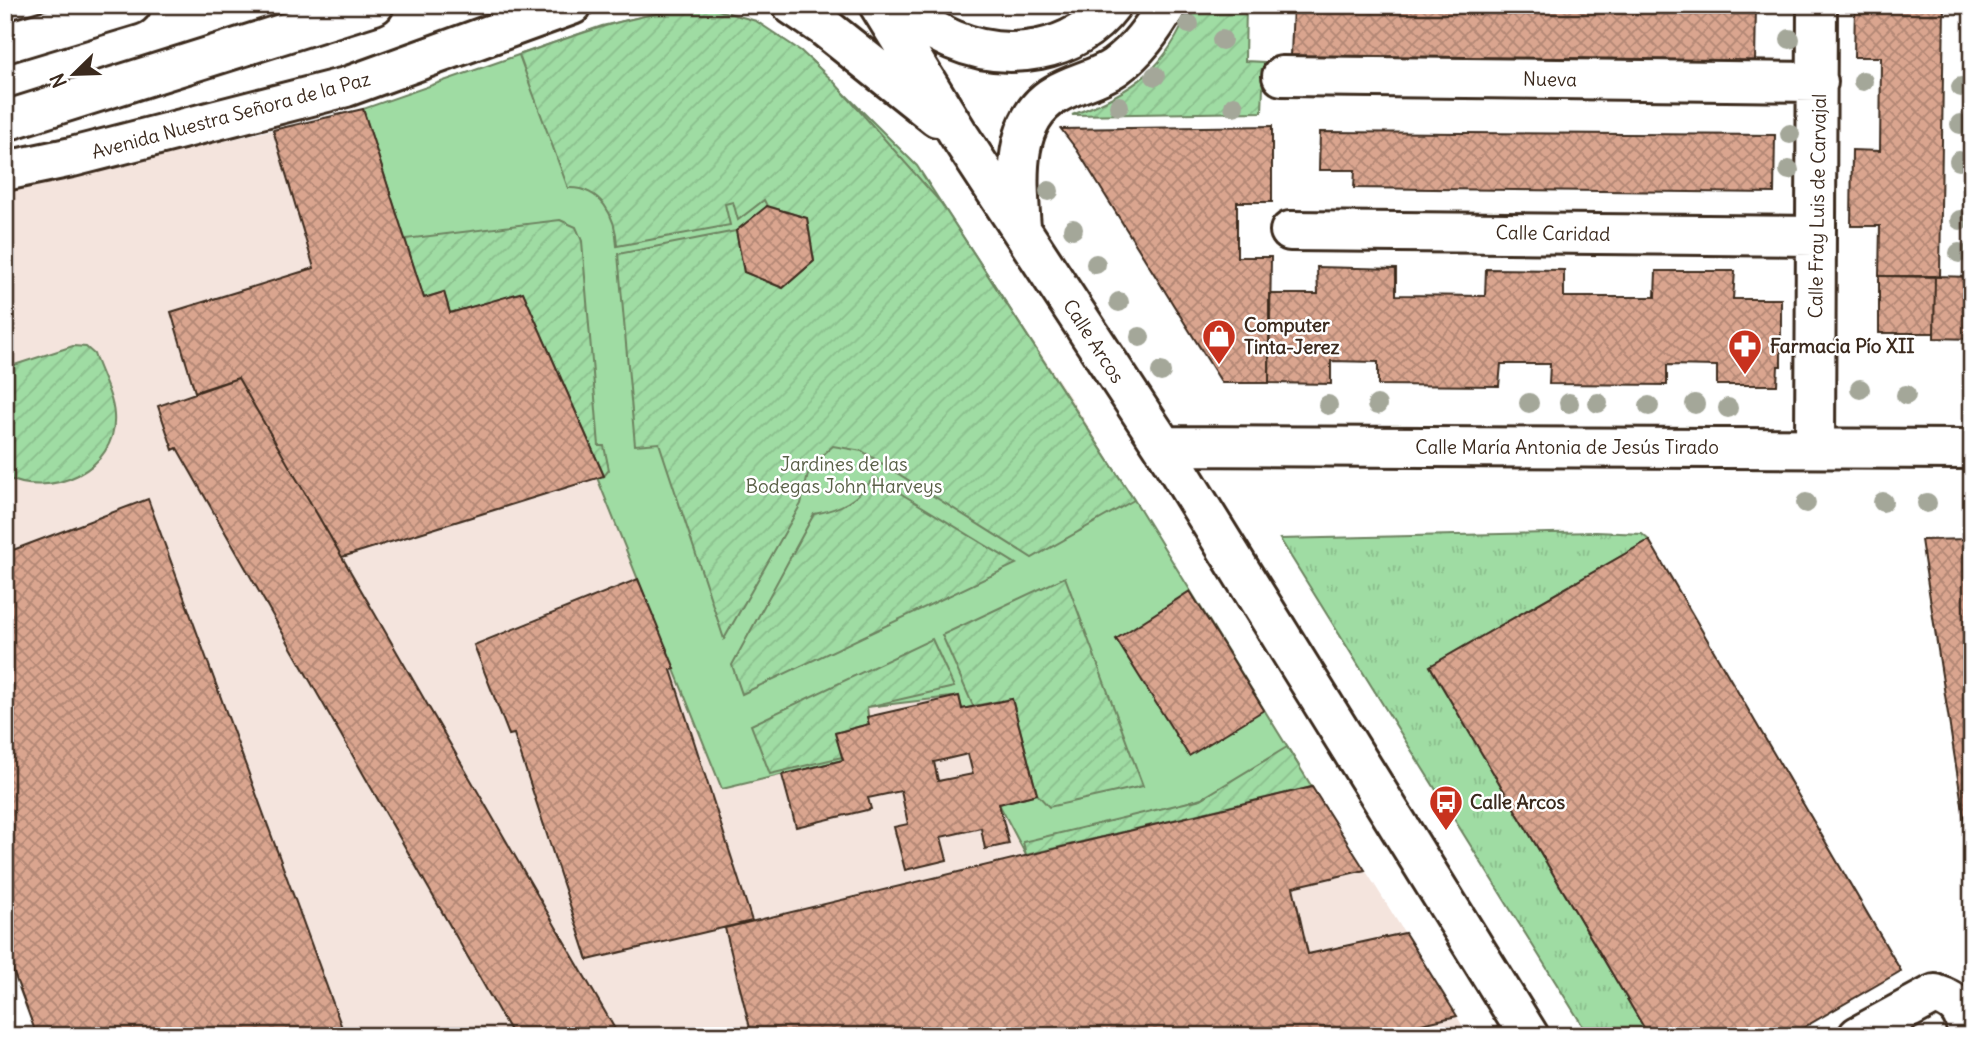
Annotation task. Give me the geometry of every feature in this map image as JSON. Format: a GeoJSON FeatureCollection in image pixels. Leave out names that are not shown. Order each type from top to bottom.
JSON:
{"type":"FeatureCollection","features":[{"type":"Feature","properties":{"kind":"street"},"geometry":{"type":"LineString","coordinates":[[5,43],[131,5]]}},
{"type":"Feature","properties":{"kind":"street"},"geometry":{"type":"LineString","coordinates":[[5,121],[374,5]]}},
{"type":"Feature","properties":{"kind":"street","name":"Avenida Nuestra Señora de la Paz"},"geometry":{"type":"LineString","coordinates":[[5,171],[72,157],[346,87],[572,5]]}},
{"type":"Feature","properties":{"kind":"street"},"geometry":{"type":"LineString","coordinates":[[792,5],[823,26],[959,135]]}},
{"type":"Feature","properties":{"kind":"street","name":"Calle Arcos"},"geometry":{"type":"LineString","coordinates":[[879,5],[959,135],[1163,446],[1529,1036]]}},
{"type":"Feature","properties":{"kind":"street"},"geometry":{"type":"LineString","coordinates":[[891,5],[954,41],[1016,52],[1040,50],[1064,43],[1101,20],[1111,5]]}},
{"type":"Feature","properties":{"kind":"street"},"geometry":{"type":"LineString","coordinates":[[1021,230],[1018,187],[1021,146],[1038,109],[1062,90],[1113,68],[1144,41],[1167,5]]}},
{"type":"Feature","properties":{"kind":"street","name":"Calle Fray Luis de Carvajal"},"geometry":{"type":"LineString","coordinates":[[1815,448],[1817,5]]}},
{"type":"Feature","properties":{"kind":"street","name":"Nueva"},"geometry":{"type":"LineString","coordinates":[[1282,76],[1818,82]]}},
{"type":"Feature","properties":{"kind":"street","name":"Calle Caridad"},"geometry":{"type":"LineString","coordinates":[[1290,231],[1815,236]]}},
{"type":"Feature","properties":{"kind":"street","name":"Calle María Antonia de Jesús Tirado"},"geometry":{"type":"LineString","coordinates":[[1163,446],[1972,449]]}},
{"type":"Feature","properties":{"kind":"street"},"geometry":{"type":"LineString","coordinates":[[1858,1036],[1935,994],[1952,1000],[1965,1015],[1968,1036]]}},
{"type":"Feature","properties":{"kind":"shaded area"},"geometry":{"type":"Polygon","coordinates":[[[711,8],[756,21],[801,51],[834,82],[941,203],[1075,405],[1469,1036],[37,1036],[5,949],[5,191],[363,109],[430,88],[602,26],[650,13],[711,8]]]}},
{"type":"Feature","properties":{"kind":"green space"},"geometry":{"type":"Polygon","coordinates":[[[1191,5],[1246,5],[1245,61],[1264,62],[1262,112],[1072,115],[1113,97],[1145,75],[1171,46],[1191,5]]]}},
{"type":"Feature","properties":{"kind":"green space"},"geometry":{"type":"Polygon","coordinates":[[[711,8],[756,21],[801,51],[834,82],[941,203],[1134,500],[1032,558],[862,451],[833,446],[810,466],[801,504],[724,639],[659,443],[635,445],[618,254],[736,231],[744,272],[783,288],[814,261],[807,218],[767,206],[764,200],[738,220],[733,202],[725,204],[730,225],[617,246],[614,224],[604,205],[589,192],[568,188],[519,55],[637,18],[711,8]]]}},
{"type":"Feature","properties":{"kind":"green space","name":"Jardines de las Bodegas John Harveys"},"geometry":{"type":"Polygon","coordinates":[[[675,9],[810,59],[917,166],[1140,509],[1299,766],[1026,855],[999,804],[1037,794],[1012,699],[962,709],[959,696],[867,707],[835,733],[843,760],[722,789],[523,293],[450,313],[444,292],[424,298],[363,109],[602,26],[675,9]]]}},
{"type":"Feature","properties":{"kind":"green space"},"geometry":{"type":"Polygon","coordinates":[[[560,220],[576,227],[582,241],[599,446],[604,446],[609,470],[604,476],[523,293],[450,313],[444,292],[424,298],[405,239],[560,220]]]}},
{"type":"Feature","properties":{"kind":"green space"},"geometry":{"type":"Polygon","coordinates":[[[73,346],[86,347],[94,354],[111,400],[114,415],[112,435],[105,451],[93,465],[60,482],[22,483],[5,477],[5,368],[73,346]]]}},
{"type":"Feature","properties":{"kind":"green space"},"geometry":{"type":"Polygon","coordinates":[[[874,477],[1016,564],[742,694],[732,665],[814,514],[848,502],[862,492],[874,477]]]}},
{"type":"Feature","properties":{"kind":"green space"},"geometry":{"type":"Polygon","coordinates":[[[1596,532],[1642,534],[1649,540],[1430,666],[1649,1036],[1589,1036],[1280,539],[1596,532]]]}},
{"type":"Feature","properties":{"kind":"green space"},"geometry":{"type":"Polygon","coordinates":[[[1065,577],[1143,786],[1049,807],[1037,794],[1012,699],[973,706],[942,635],[1065,577]]]}},
{"type":"Feature","properties":{"kind":"green space"},"geometry":{"type":"Polygon","coordinates":[[[932,639],[954,687],[867,707],[869,724],[835,733],[842,757],[770,774],[751,725],[932,639]]]}},
{"type":"Feature","properties":{"kind":"green space"},"geometry":{"type":"Polygon","coordinates":[[[1287,747],[1312,787],[1026,855],[1023,842],[1201,799],[1287,747]]]}},
{"type":"Feature","properties":{"kind":"building"},"geometry":{"type":"Polygon","coordinates":[[[1293,5],[1756,5],[1755,64],[1616,59],[1291,56],[1293,5]]]}},
{"type":"Feature","properties":{"kind":"building"},"geometry":{"type":"Polygon","coordinates":[[[1855,5],[1944,5],[1940,277],[1879,276],[1880,226],[1851,226],[1852,150],[1880,151],[1881,57],[1854,57],[1855,5]]]}},
{"type":"Feature","properties":{"kind":"building"},"geometry":{"type":"Polygon","coordinates":[[[363,109],[424,298],[444,292],[450,313],[523,292],[604,476],[342,557],[238,378],[195,392],[171,312],[314,268],[273,130],[363,109]]]}},
{"type":"Feature","properties":{"kind":"building"},"geometry":{"type":"Polygon","coordinates":[[[1272,126],[1272,202],[1237,202],[1237,257],[1271,257],[1269,383],[1222,383],[1077,150],[1061,129],[1272,126]]]}},
{"type":"Feature","properties":{"kind":"building"},"geometry":{"type":"Polygon","coordinates":[[[1320,132],[1775,135],[1774,193],[1354,188],[1355,170],[1319,170],[1320,132]]]}},
{"type":"Feature","properties":{"kind":"building"},"geometry":{"type":"Polygon","coordinates":[[[767,206],[807,218],[814,261],[783,288],[744,272],[736,231],[767,206]]]}},
{"type":"Feature","properties":{"kind":"building"},"geometry":{"type":"Polygon","coordinates":[[[1317,267],[1396,269],[1396,295],[1485,296],[1486,269],[1564,270],[1564,297],[1655,297],[1656,271],[1735,271],[1733,299],[1781,299],[1781,366],[1778,366],[1777,385],[1717,385],[1717,366],[1667,365],[1667,385],[1549,384],[1550,364],[1501,364],[1499,386],[1378,385],[1378,362],[1331,361],[1331,384],[1269,383],[1269,294],[1318,294],[1317,267]]]}},
{"type":"Feature","properties":{"kind":"building"},"geometry":{"type":"Polygon","coordinates":[[[1879,276],[1935,276],[1934,333],[1879,333],[1879,276]]]}},
{"type":"Feature","properties":{"kind":"building"},"geometry":{"type":"Polygon","coordinates":[[[1935,276],[1972,277],[1972,339],[1934,338],[1935,276]]]}},
{"type":"Feature","properties":{"kind":"building"},"geometry":{"type":"Polygon","coordinates":[[[238,378],[619,1036],[513,1036],[177,448],[173,450],[158,406],[238,378]]]}},
{"type":"Feature","properties":{"kind":"building"},"geometry":{"type":"Polygon","coordinates":[[[148,499],[345,1036],[37,1036],[5,949],[5,553],[148,499]]]}},
{"type":"Feature","properties":{"kind":"building"},"geometry":{"type":"Polygon","coordinates":[[[1972,539],[1972,869],[1921,540],[1972,539]]]}},
{"type":"Feature","properties":{"kind":"building"},"geometry":{"type":"Polygon","coordinates":[[[1649,540],[1901,971],[1789,1036],[1649,1036],[1430,666],[1649,540]]]}},
{"type":"Feature","properties":{"kind":"building"},"geometry":{"type":"Polygon","coordinates":[[[638,579],[675,669],[671,670],[752,921],[588,960],[514,734],[509,735],[474,645],[638,579]]]}},
{"type":"Feature","properties":{"kind":"building"},"geometry":{"type":"Polygon","coordinates":[[[1190,591],[1264,710],[1189,756],[1116,639],[1190,591]]]}},
{"type":"Feature","properties":{"kind":"building"},"geometry":{"type":"Polygon","coordinates":[[[959,696],[962,709],[1012,699],[1037,794],[999,804],[1009,844],[985,849],[981,828],[941,837],[947,860],[905,870],[894,827],[908,824],[901,791],[868,798],[871,809],[796,827],[782,775],[843,760],[835,733],[869,724],[867,717],[959,696]],[[968,754],[934,762],[938,781],[973,774],[968,754]]]}},
{"type":"Feature","properties":{"kind":"building"},"geometry":{"type":"Polygon","coordinates":[[[1312,787],[1365,870],[1293,887],[1308,954],[1405,933],[1457,1016],[1368,1036],[752,1036],[725,928],[1312,787]]]}},
{"type":"Feature","properties":{"kind":"place","name":"Computer Tinta-Jerez"},"geometry":{"type":"Point","coordinates":[1219,366]}},
{"type":"Feature","properties":{"kind":"place","name":"Farmacia Pío XII"},"geometry":{"type":"Point","coordinates":[1745,376]}},
{"type":"Feature","properties":{"kind":"place","name":"Calle Arcos"},"geometry":{"type":"Point","coordinates":[1446,832]}}]}
